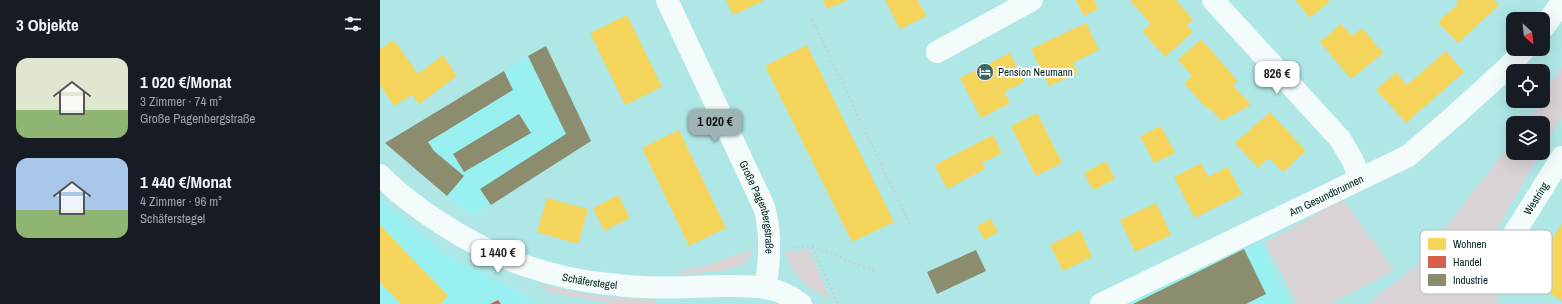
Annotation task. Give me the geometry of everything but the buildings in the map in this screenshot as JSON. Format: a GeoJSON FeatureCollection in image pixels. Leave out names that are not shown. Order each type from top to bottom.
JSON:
{"type":"FeatureCollection","features":[{"type":"Feature","properties":{"kind":"street","name":"Große Pagenbergstraße"},"geometry":{"type":"LineString","coordinates":[[667,0],[764,207],[769,222],[770,247],[765,288]]}},
{"type":"Feature","properties":{"kind":"street"},"geometry":{"type":"LineString","coordinates":[[937,52],[1032,0]]}},
{"type":"Feature","properties":{"kind":"street"},"geometry":{"type":"LineString","coordinates":[[1213,0],[1340,139],[1352,159],[1360,178]]}},
{"type":"Feature","properties":{"kind":"street"},"geometry":{"type":"LineString","coordinates":[[1550,18],[1562,2]]}},
{"type":"Feature","properties":{"kind":"street","name":"Am Gesundbrunnen"},"geometry":{"type":"LineString","coordinates":[[1101,304],[1408,156],[1459,112],[1518,56]]}},
{"type":"Feature","properties":{"kind":"street","name":"Westring"},"geometry":{"type":"LineString","coordinates":[[1516,230],[1562,157]]}},
{"type":"Feature","properties":{"kind":"street","name":"Schäferstegel"},"geometry":{"type":"LineString","coordinates":[[380,175],[412,203],[452,230],[500,257],[530,268],[571,279],[618,286],[748,286],[765,288],[782,293],[801,304]]}},
{"type":"Feature","properties":{"kind":"path"},"geometry":{"type":"LineString","coordinates":[[812,19],[910,225]]}},
{"type":"Feature","properties":{"kind":"path"},"geometry":{"type":"LineString","coordinates":[[812,246],[838,304]]}},
{"type":"Feature","properties":{"kind":"path"},"geometry":{"type":"LineString","coordinates":[[789,248],[812,246],[875,271]]}},
{"type":"Feature","properties":{"kind":"shaded area"},"geometry":{"type":"Polygon","coordinates":[[[546,46],[591,141],[472,216],[385,143],[546,46]]]}},
{"type":"Feature","properties":{"kind":"shaded area"},"geometry":{"type":"Polygon","coordinates":[[[1562,65],[1562,117],[1550,136],[1550,116],[1531,116],[1536,108],[1550,108],[1550,85],[1562,65]]]}},
{"type":"Feature","properties":{"kind":"shaded area"},"geometry":{"type":"Polygon","coordinates":[[[1506,149],[1506,160],[1536,160],[1497,230],[1444,230],[1506,149]]]}},
{"type":"Feature","properties":{"kind":"shaded area"},"geometry":{"type":"Polygon","coordinates":[[[380,199],[443,253],[542,304],[380,304],[380,199]]]}},
{"type":"Feature","properties":{"kind":"shaded area"},"geometry":{"type":"Polygon","coordinates":[[[1343,199],[1394,270],[1331,304],[1298,304],[1265,243],[1343,199]]]}},
{"type":"Feature","properties":{"kind":"shaded area"},"geometry":{"type":"Polygon","coordinates":[[[1260,242],[1290,304],[1122,304],[1260,242]]]}},
{"type":"Feature","properties":{"kind":"shaded area"},"geometry":{"type":"Polygon","coordinates":[[[753,249],[746,263],[727,270],[682,275],[680,270],[701,267],[753,249]]]}},
{"type":"Feature","properties":{"kind":"shaded area"},"geometry":{"type":"Polygon","coordinates":[[[809,250],[830,298],[814,291],[802,281],[797,275],[785,252],[809,250]]]}},
{"type":"Feature","properties":{"kind":"shaded area"},"geometry":{"type":"Polygon","coordinates":[[[1420,261],[1420,294],[1495,294],[1500,304],[1367,304],[1420,261]]]}},
{"type":"Feature","properties":{"kind":"shaded area"},"geometry":{"type":"Polygon","coordinates":[[[537,283],[595,295],[654,299],[656,300],[656,304],[611,303],[551,293],[537,283]]]}},
{"type":"Feature","properties":{"kind":"place","name":"Pension Neumann"},"geometry":{"type":"Point","coordinates":[985,72]}}]}
